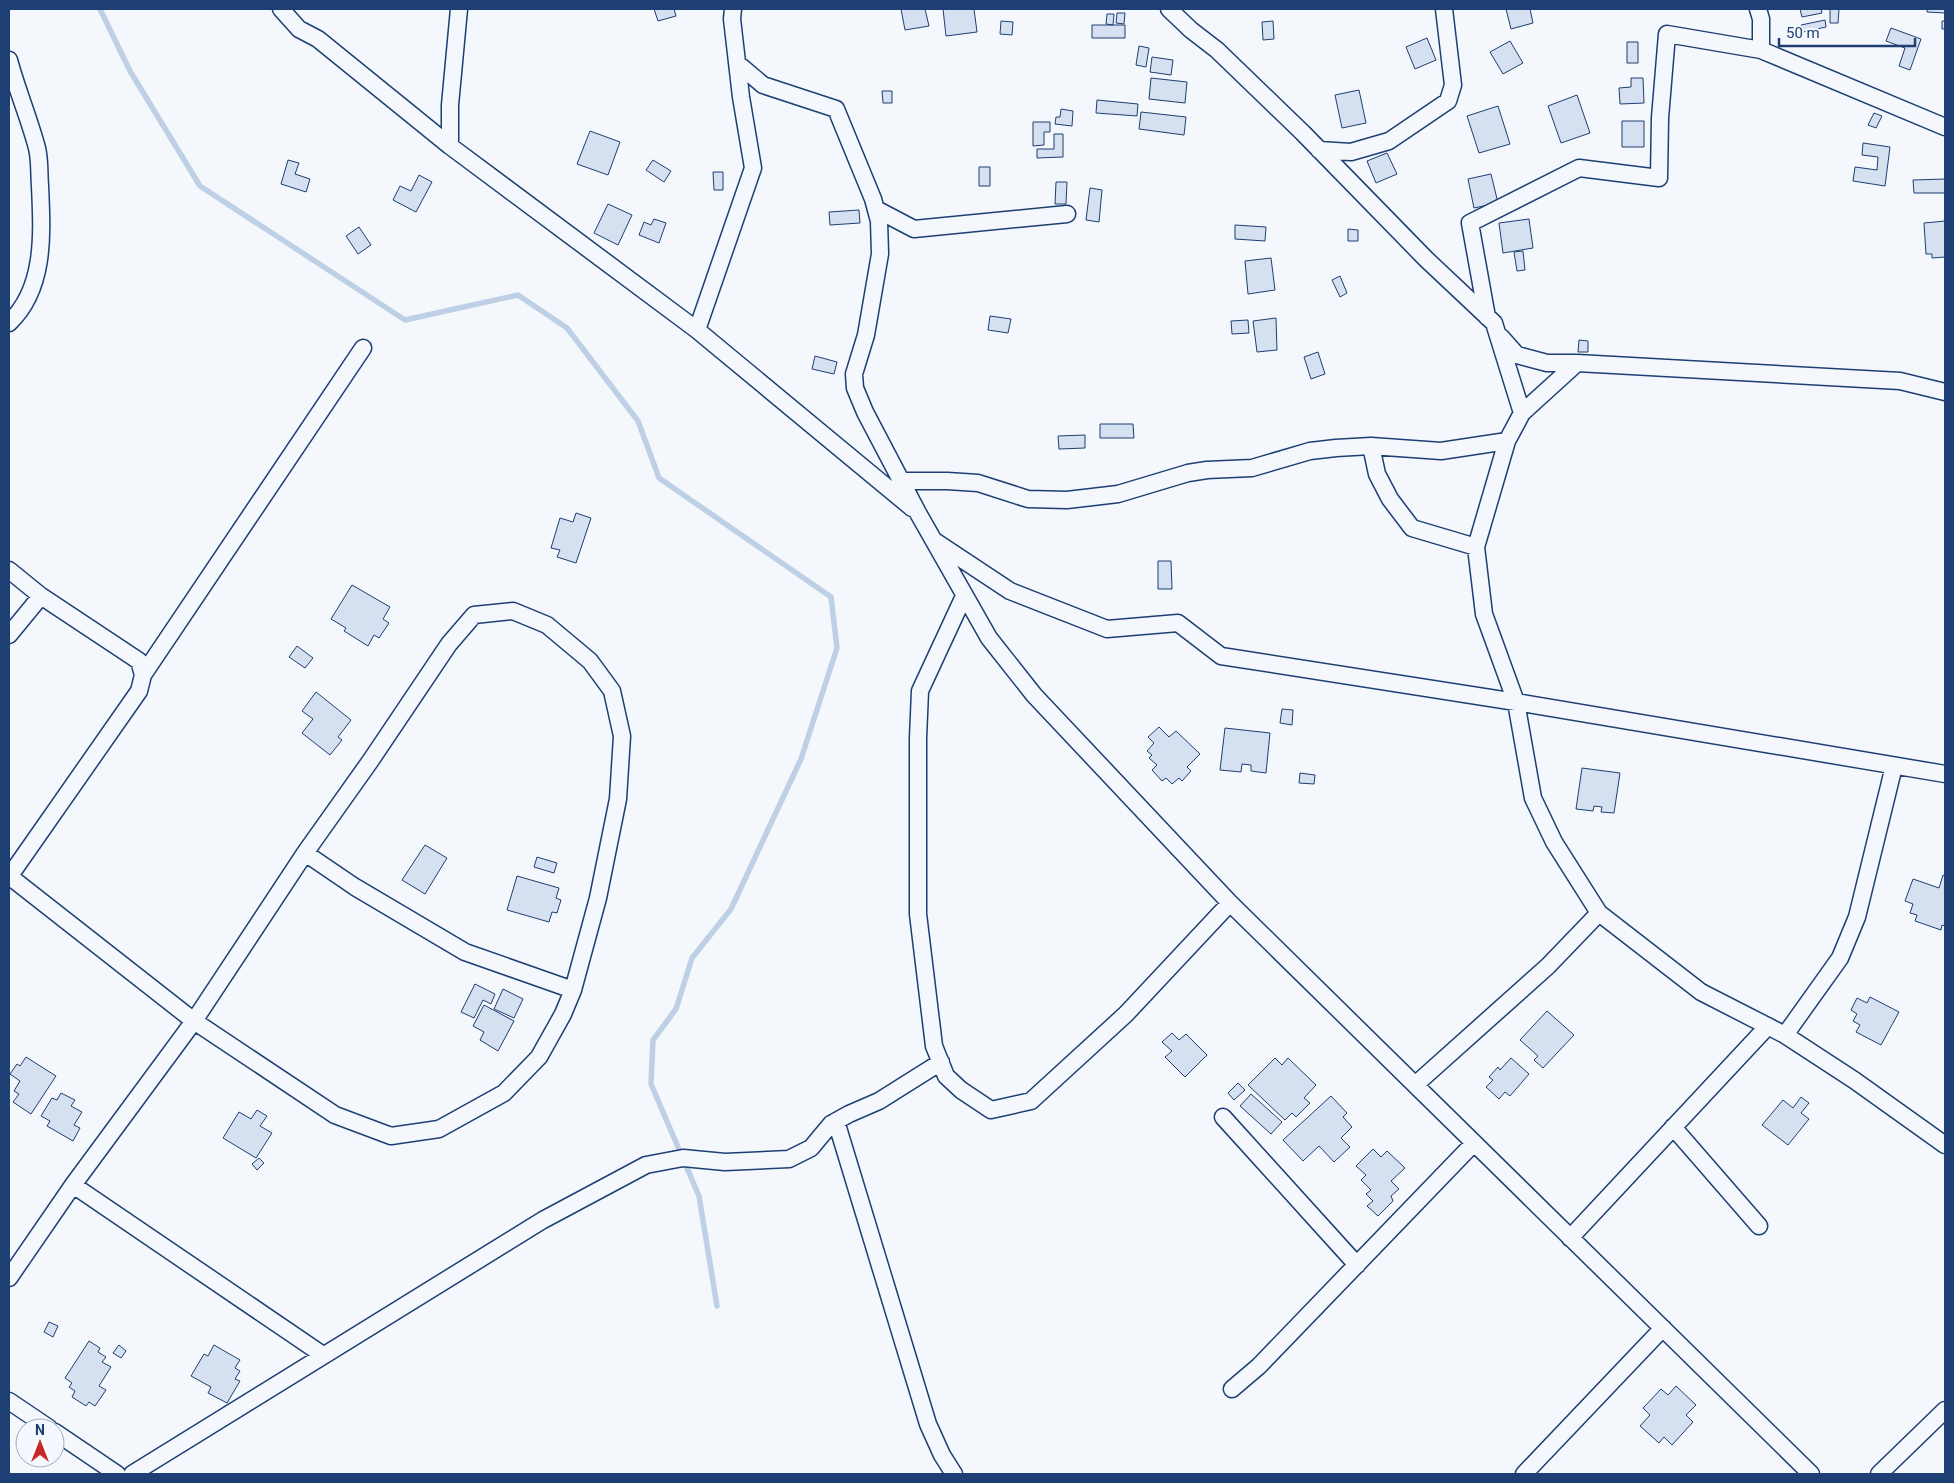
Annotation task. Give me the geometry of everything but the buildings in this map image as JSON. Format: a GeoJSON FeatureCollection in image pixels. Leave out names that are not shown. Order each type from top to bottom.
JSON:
{"type":"FeatureCollection","features":[{"type":"Feature","properties":{"kind":"street"},"geometry":{"type":"LineString","coordinates":[[281,9],[299,29],[318,38],[450,146],[697,330],[918,513]]}},
{"type":"Feature","properties":{"kind":"street"},"geometry":{"type":"LineString","coordinates":[[450,146],[451,87],[459,9]]}},
{"type":"Feature","properties":{"kind":"street"},"geometry":{"type":"LineString","coordinates":[[697,330],[753,168],[737,63],[732,20],[733,9]]}},
{"type":"Feature","properties":{"kind":"street"},"geometry":{"type":"LineString","coordinates":[[1169,9],[1191,30],[1217,50],[1319,150],[1492,324],[1517,355],[1548,363],[1900,381],[1945,392]]}},
{"type":"Feature","properties":{"kind":"street"},"geometry":{"type":"LineString","coordinates":[[1319,150],[1351,152],[1390,141],[1448,101],[1453,85],[1444,9]]}},
{"type":"Feature","properties":{"kind":"street"},"geometry":{"type":"LineString","coordinates":[[1758,9],[1761,20],[1761,50]]}},
{"type":"Feature","properties":{"kind":"street"},"geometry":{"type":"LineString","coordinates":[[1522,413],[1492,324],[1470,223],[1579,168],[1659,178],[1660,118],[1667,34],[1761,50],[1945,127]]}},
{"type":"Feature","properties":{"kind":"street"},"geometry":{"type":"LineString","coordinates":[[9,60],[15,98],[37,150],[42,237],[37,271],[27,298],[9,323]]}},
{"type":"Feature","properties":{"kind":"street"},"geometry":{"type":"LineString","coordinates":[[737,63],[763,85],[836,109],[880,221],[880,254],[866,335],[854,374],[855,388],[918,513],[989,638],[1034,694],[1230,903],[1811,1474]]}},
{"type":"Feature","properties":{"kind":"street"},"geometry":{"type":"LineString","coordinates":[[876,209],[914,229],[1067,214]]}},
{"type":"Feature","properties":{"kind":"street"},"geometry":{"type":"LineString","coordinates":[[9,1278],[72,1185],[194,1021],[305,853],[371,760],[449,644],[474,615],[513,611],[546,625],[590,661],[612,691],[622,736],[618,799],[598,898],[572,990],[563,1014],[539,1057],[504,1093],[439,1129],[391,1136],[335,1115],[194,1021],[9,877],[139,691],[143,675],[363,348]]}},
{"type":"Feature","properties":{"kind":"street"},"geometry":{"type":"LineString","coordinates":[[1577,363],[1522,413],[1507,441],[1476,547],[1484,614],[1516,702],[1533,798],[1554,842],[1599,913],[1701,992],[1785,1035],[1862,1086],[1945,1145]]}},
{"type":"Feature","properties":{"kind":"street"},"geometry":{"type":"LineString","coordinates":[[901,481],[947,481],[978,484],[1028,500],[1067,500],[1118,494],[1207,470],[1252,468],[1310,451],[1371,446],[1441,451],[1507,441]]}},
{"type":"Feature","properties":{"kind":"street"},"geometry":{"type":"LineString","coordinates":[[1371,446],[1377,474],[1390,499],[1412,528],[1476,547]]}},
{"type":"Feature","properties":{"kind":"street"},"geometry":{"type":"LineString","coordinates":[[933,540],[1010,591],[1107,629],[1178,623],[1221,656],[1516,702],[1945,774]]}},
{"type":"Feature","properties":{"kind":"street"},"geometry":{"type":"LineString","coordinates":[[9,570],[41,596],[139,661],[143,675]]}},
{"type":"Feature","properties":{"kind":"street"},"geometry":{"type":"LineString","coordinates":[[9,634],[41,596]]}},
{"type":"Feature","properties":{"kind":"street"},"geometry":{"type":"LineString","coordinates":[[964,596],[920,691],[919,710],[918,914],[934,1046],[946,1076],[961,1090],[992,1110],[1031,1101],[1126,1014],[1230,903]]}},
{"type":"Feature","properties":{"kind":"street"},"geometry":{"type":"LineString","coordinates":[[1785,1035],[1840,958],[1857,918],[1894,766]]}},
{"type":"Feature","properties":{"kind":"street"},"geometry":{"type":"LineString","coordinates":[[305,853],[355,887],[465,952],[572,990]]}},
{"type":"Feature","properties":{"kind":"street"},"geometry":{"type":"LineString","coordinates":[[1415,1085],[1548,966],[1599,913]]}},
{"type":"Feature","properties":{"kind":"street"},"geometry":{"type":"LineString","coordinates":[[1570,1238],[1768,1026]]}},
{"type":"Feature","properties":{"kind":"street"},"geometry":{"type":"LineString","coordinates":[[132,1474],[543,1220],[646,1165],[683,1158],[725,1162],[789,1159],[811,1148],[831,1124],[880,1101],[941,1062]]}},
{"type":"Feature","properties":{"kind":"street"},"geometry":{"type":"LineString","coordinates":[[1223,1117],[1357,1265]]}},
{"type":"Feature","properties":{"kind":"street"},"geometry":{"type":"LineString","coordinates":[[836,1121],[928,1424],[942,1455],[954,1474]]}},
{"type":"Feature","properties":{"kind":"street"},"geometry":{"type":"LineString","coordinates":[[1673,1127],[1759,1226]]}},
{"type":"Feature","properties":{"kind":"street"},"geometry":{"type":"LineString","coordinates":[[1232,1389],[1259,1366],[1474,1143]]}},
{"type":"Feature","properties":{"kind":"street"},"geometry":{"type":"LineString","coordinates":[[72,1185],[324,1355]]}},
{"type":"Feature","properties":{"kind":"street"},"geometry":{"type":"LineString","coordinates":[[1524,1474],[1662,1328]]}},
{"type":"Feature","properties":{"kind":"street"},"geometry":{"type":"LineString","coordinates":[[9,1401],[34,1418]]}},
{"type":"Feature","properties":{"kind":"street"},"geometry":{"type":"LineString","coordinates":[[1879,1474],[1945,1410]]}},
{"type":"Feature","properties":{"kind":"street"},"geometry":{"type":"LineString","coordinates":[[65,1439],[117,1474]]}},
{"type":"Feature","properties":{"kind":"waterway"},"geometry":{"type":"LineString","coordinates":[[100,9],[130,71],[200,186],[405,320],[518,295],[567,328],[638,421],[659,478],[831,597],[837,648],[801,759],[731,909],[692,958],[676,1009],[653,1040],[651,1084],[699,1196],[717,1306]]}}]}
